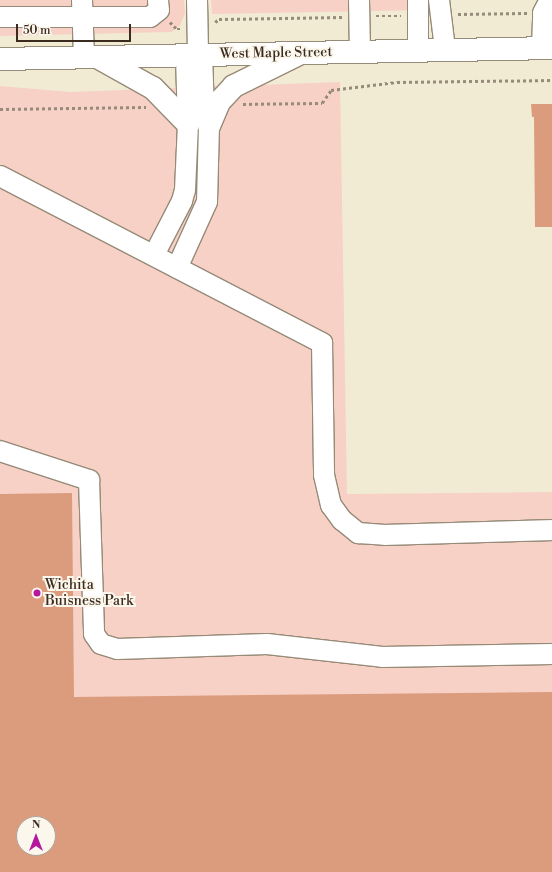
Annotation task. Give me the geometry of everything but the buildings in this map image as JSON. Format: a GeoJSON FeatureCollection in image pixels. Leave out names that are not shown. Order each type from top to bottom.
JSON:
{"type":"FeatureCollection","features":[{"type":"Feature","properties":{"kind":"main road","name":"West Maple Street"},"geometry":{"type":"LineString","coordinates":[[0,59],[418,49],[547,48]]}},
{"type":"Feature","properties":{"kind":"main road"},"geometry":{"type":"LineString","coordinates":[[90,57],[153,88],[198,125],[213,111],[228,91],[234,86],[303,52]]}},
{"type":"Feature","properties":{"kind":"street"},"geometry":{"type":"LineString","coordinates":[[0,17],[83,8],[150,17],[159,10],[158,0]]}},
{"type":"Feature","properties":{"kind":"street"},"geometry":{"type":"LineString","coordinates":[[154,255],[182,201],[198,125],[204,111],[195,54],[198,28],[198,0]]}},
{"type":"Feature","properties":{"kind":"street"},"geometry":{"type":"LineString","coordinates":[[546,6],[547,48]]}},
{"type":"Feature","properties":{"kind":"street"},"geometry":{"type":"LineString","coordinates":[[441,7],[445,49]]}},
{"type":"Feature","properties":{"kind":"street"},"geometry":{"type":"LineString","coordinates":[[83,8],[90,57]]}},
{"type":"Feature","properties":{"kind":"street"},"geometry":{"type":"LineString","coordinates":[[359,8],[360,51]]}},
{"type":"Feature","properties":{"kind":"street"},"geometry":{"type":"LineString","coordinates":[[418,8],[418,49]]}},
{"type":"Feature","properties":{"kind":"street"},"geometry":{"type":"LineString","coordinates":[[177,268],[207,202],[198,125]]}},
{"type":"Feature","properties":{"kind":"street"},"geometry":{"type":"LineString","coordinates":[[0,176],[322,343],[324,475],[331,505],[342,520],[358,533],[385,535],[552,530]]}},
{"type":"Feature","properties":{"kind":"street"},"geometry":{"type":"LineString","coordinates":[[0,451],[88,480],[94,634],[101,644],[117,649],[267,644],[382,657],[552,654]]}},
{"type":"Feature","properties":{"kind":"path"},"geometry":{"type":"LineString","coordinates":[[441,7],[546,6]]}},
{"type":"Feature","properties":{"kind":"path"},"geometry":{"type":"LineString","coordinates":[[162,22],[170,22],[177,29],[208,28],[219,19],[359,8],[418,8]]}},
{"type":"Feature","properties":{"kind":"path"},"geometry":{"type":"LineString","coordinates":[[228,91],[245,105],[322,103],[331,90],[397,82],[552,80]]}},
{"type":"Feature","properties":{"kind":"path"},"geometry":{"type":"LineString","coordinates":[[0,109],[147,107],[162,96]]}},
{"type":"Feature","properties":{"kind":"shaded area"},"geometry":{"type":"Polygon","coordinates":[[[0,0],[184,0],[185,14],[180,25],[172,32],[0,36],[0,0]]]}},
{"type":"Feature","properties":{"kind":"shaded area"},"geometry":{"type":"Polygon","coordinates":[[[211,0],[429,0],[429,10],[212,14],[211,0]]]}},
{"type":"Feature","properties":{"kind":"shaded area"},"geometry":{"type":"Polygon","coordinates":[[[340,82],[347,494],[552,492],[552,872],[0,872],[0,86],[70,92],[340,82]]]}},
{"type":"Feature","properties":{"kind":"place","name":"Wichita Buisness Park"},"geometry":{"type":"Point","coordinates":[37,593]}}]}
